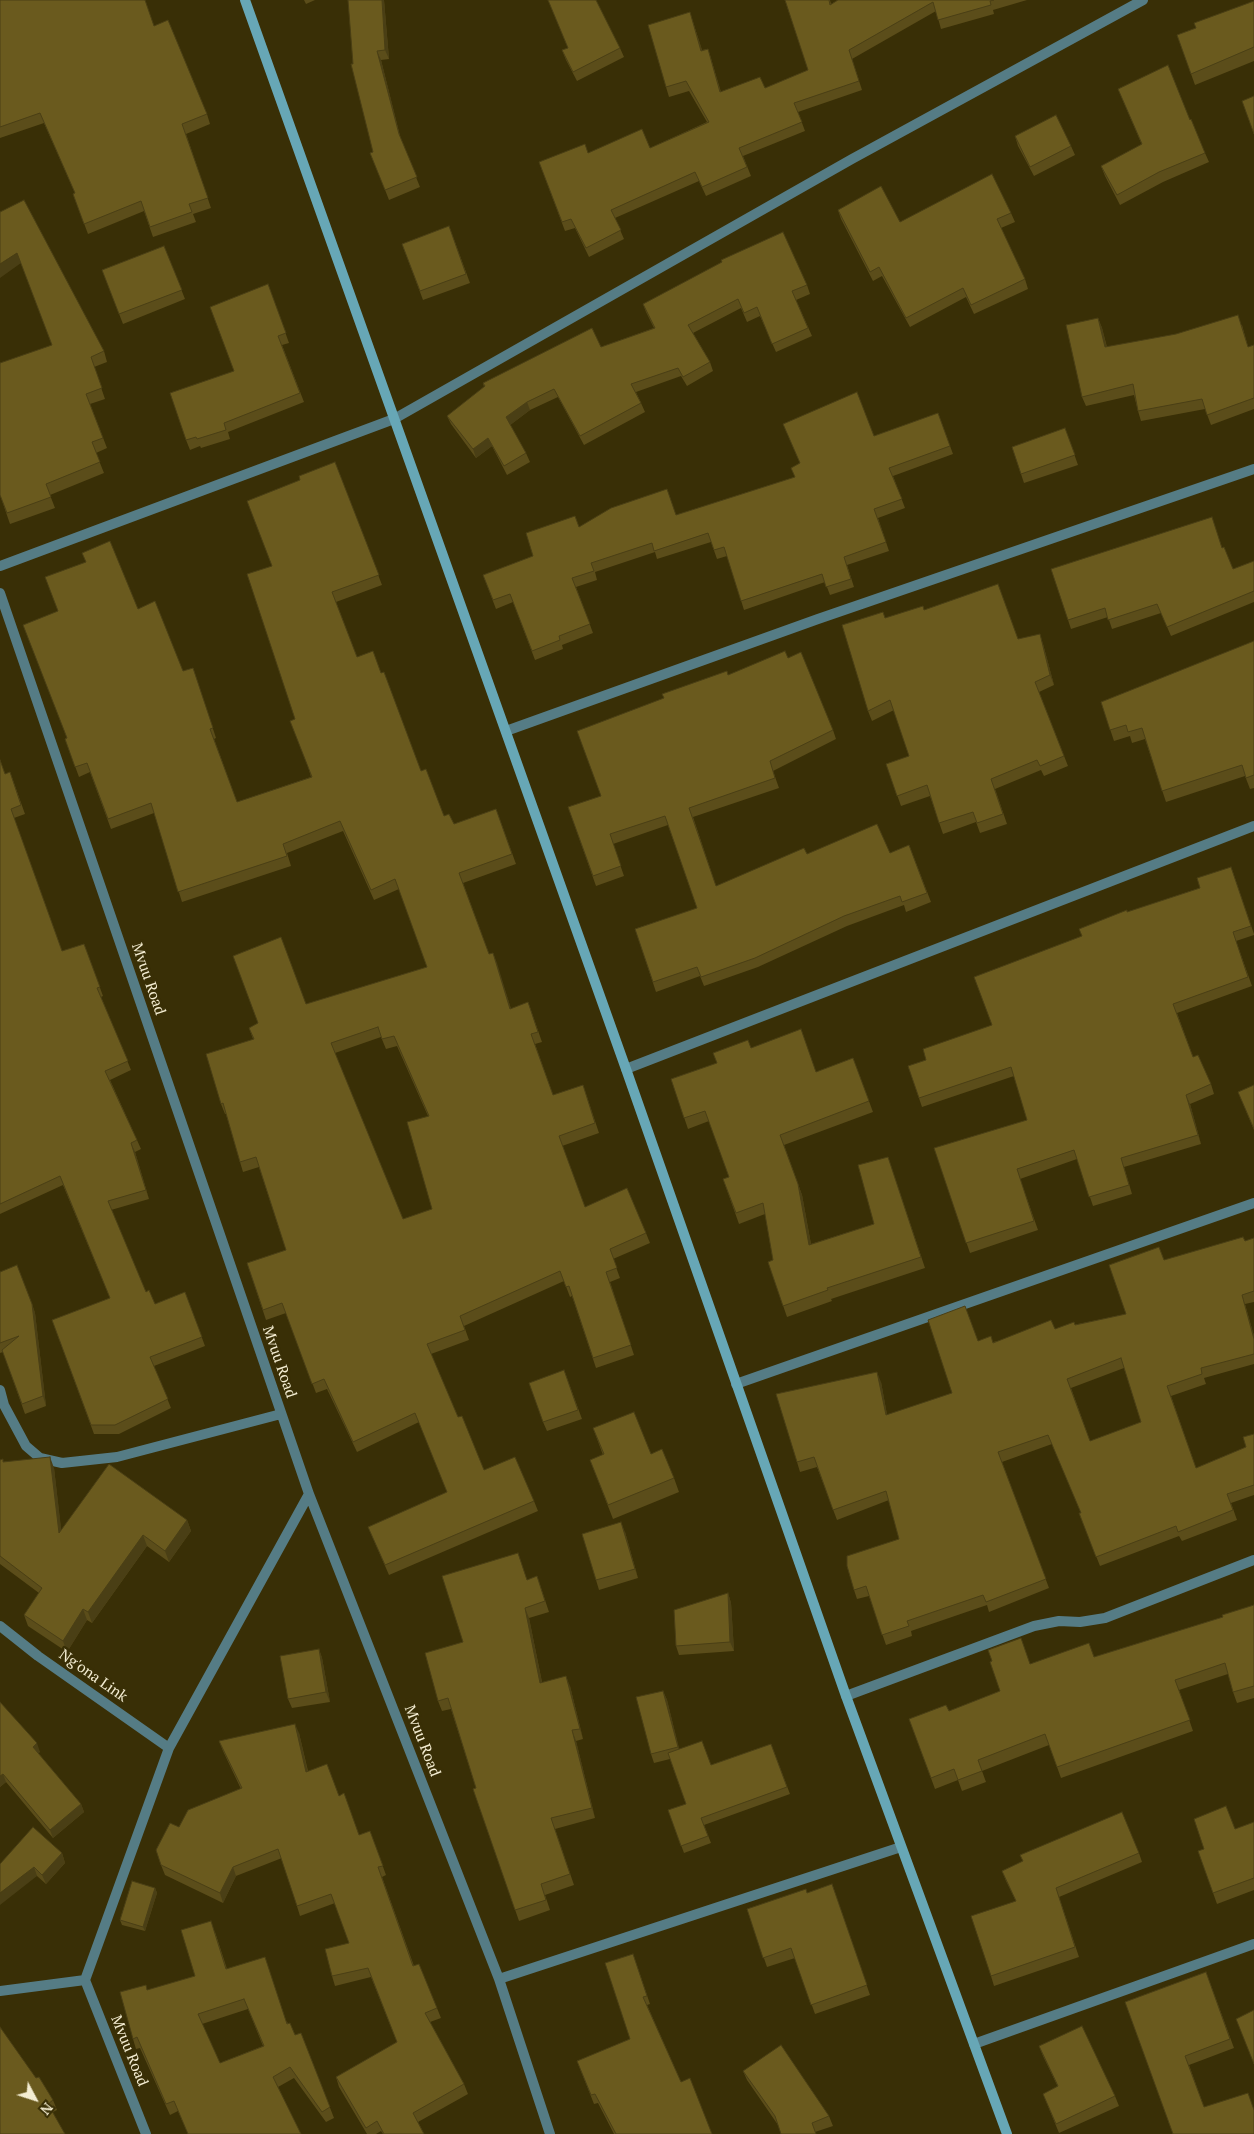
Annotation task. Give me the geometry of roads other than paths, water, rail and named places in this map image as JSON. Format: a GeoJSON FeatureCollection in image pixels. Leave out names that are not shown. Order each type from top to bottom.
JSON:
{"type":"FeatureCollection","features":[{"type":"Feature","properties":{"kind":"street"},"geometry":{"type":"LineString","coordinates":[[245,0],[626,1069],[846,1696],[1007,2134]]}},
{"type":"Feature","properties":{"kind":"street"},"geometry":{"type":"LineString","coordinates":[[0,566],[394,420],[852,159],[1143,0]]}},
{"type":"Feature","properties":{"kind":"street"},"geometry":{"type":"LineString","coordinates":[[506,731],[818,619],[1254,469]]}},
{"type":"Feature","properties":{"kind":"street","name":"Mvuu Road"},"geometry":{"type":"LineString","coordinates":[[0,593],[308,1494],[499,1979],[550,2134]]}},
{"type":"Feature","properties":{"kind":"street"},"geometry":{"type":"LineString","coordinates":[[626,1069],[1254,826]]}},
{"type":"Feature","properties":{"kind":"street"},"geometry":{"type":"LineString","coordinates":[[736,1384],[1254,1203]]}},
{"type":"Feature","properties":{"kind":"street"},"geometry":{"type":"LineString","coordinates":[[0,1390],[4,1405],[26,1446],[40,1458],[62,1463],[117,1457],[281,1414]]}},
{"type":"Feature","properties":{"kind":"street"},"geometry":{"type":"LineString","coordinates":[[0,1990],[85,1980],[169,1748],[308,1494]]}},
{"type":"Feature","properties":{"kind":"street"},"geometry":{"type":"LineString","coordinates":[[846,1696],[1034,1626],[1059,1621],[1080,1622],[1105,1618],[1254,1560]]}},
{"type":"Feature","properties":{"kind":"street","name":"Ng'ona Link"},"geometry":{"type":"LineString","coordinates":[[0,1626],[38,1656],[169,1748]]}},
{"type":"Feature","properties":{"kind":"street"},"geometry":{"type":"LineString","coordinates":[[499,1979],[901,1847]]}},
{"type":"Feature","properties":{"kind":"street"},"geometry":{"type":"LineString","coordinates":[[974,2044],[1254,1944]]}},
{"type":"Feature","properties":{"kind":"street","name":"Mvuu Road"},"geometry":{"type":"LineString","coordinates":[[85,1980],[146,2134]]}}]}
